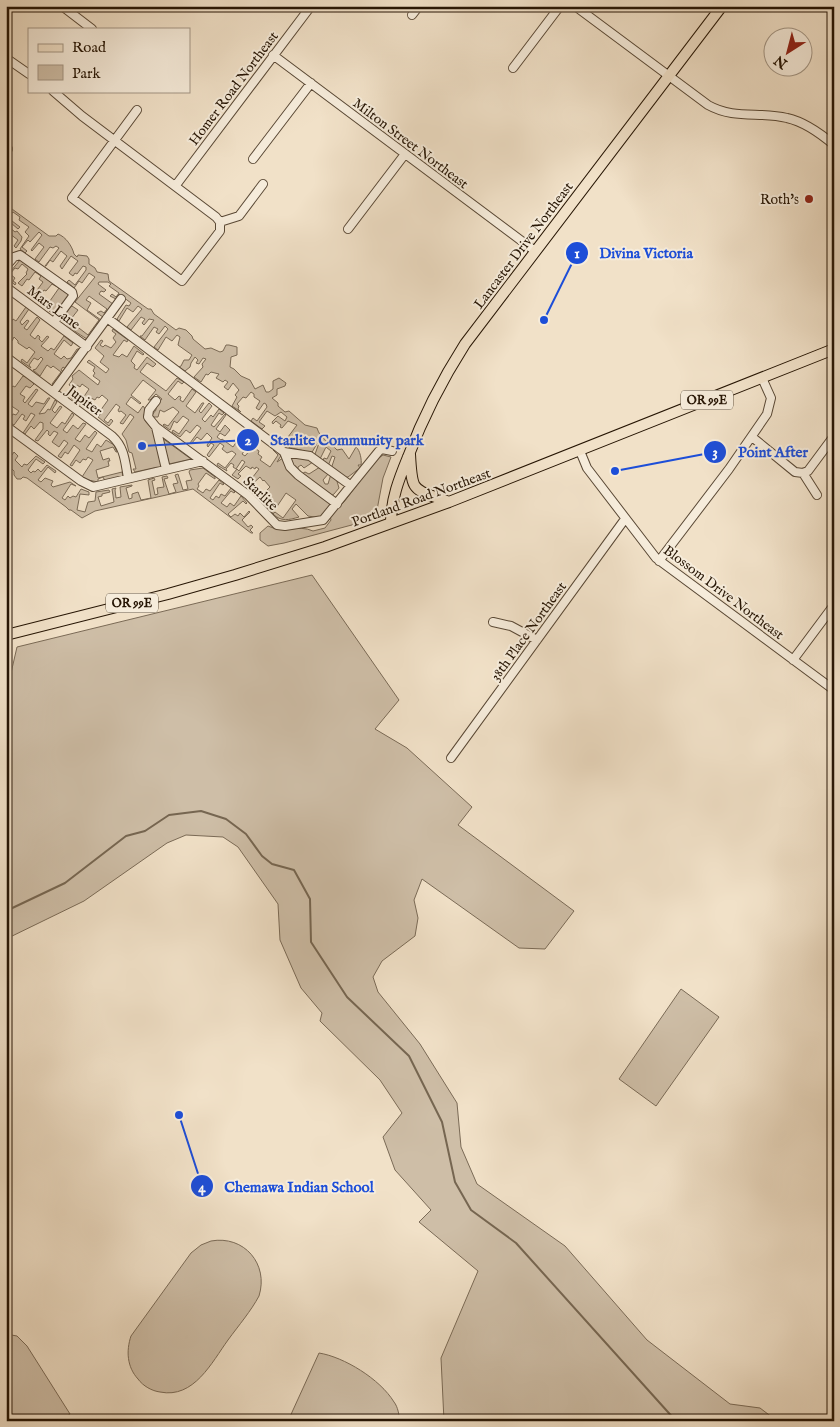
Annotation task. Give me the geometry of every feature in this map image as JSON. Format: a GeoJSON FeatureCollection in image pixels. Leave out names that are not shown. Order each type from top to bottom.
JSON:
{"type":"FeatureCollection","features":[{"type":"Feature","properties":{"kind":"main road","name":"Lancaster Drive Northeast"},"geometry":{"type":"LineString","coordinates":[[391,523],[393,499],[410,450],[444,376],[465,344],[722,6]]}},
{"type":"Feature","properties":{"kind":"main road","name":"Portland Road Northeast"},"geometry":{"type":"LineString","coordinates":[[6,635],[100,612],[281,561],[449,502],[834,349]]}},
{"type":"Feature","properties":{"kind":"main road"},"geometry":{"type":"LineString","coordinates":[[410,450],[414,487],[449,502]]}},
{"type":"Feature","properties":{"kind":"street"},"geometry":{"type":"LineString","coordinates":[[62,6],[91,28]]}},
{"type":"Feature","properties":{"kind":"street","name":"Homer Road Northeast"},"geometry":{"type":"LineString","coordinates":[[176,185],[311,6]]}},
{"type":"Feature","properties":{"kind":"street"},"geometry":{"type":"LineString","coordinates":[[412,15],[419,6]]}},
{"type":"Feature","properties":{"kind":"street"},"geometry":{"type":"LineString","coordinates":[[513,68],[560,6]]}},
{"type":"Feature","properties":{"kind":"street"},"geometry":{"type":"LineString","coordinates":[[574,6],[708,105],[720,111],[741,115],[778,116],[796,120],[834,145]]}},
{"type":"Feature","properties":{"kind":"street","name":"Milton Street Northeast"},"geometry":{"type":"LineString","coordinates":[[273,55],[535,251]]}},
{"type":"Feature","properties":{"kind":"street"},"geometry":{"type":"LineString","coordinates":[[6,58],[28,73]]}},
{"type":"Feature","properties":{"kind":"street"},"geometry":{"type":"LineString","coordinates":[[253,159],[310,83]]}},
{"type":"Feature","properties":{"kind":"street"},"geometry":{"type":"LineString","coordinates":[[54,92],[115,140],[176,185],[220,222],[220,231],[182,281],[72,198],[115,140],[137,110]]}},
{"type":"Feature","properties":{"kind":"street"},"geometry":{"type":"LineString","coordinates":[[348,229],[406,154]]}},
{"type":"Feature","properties":{"kind":"street"},"geometry":{"type":"LineString","coordinates":[[220,222],[239,216],[263,184]]}},
{"type":"Feature","properties":{"kind":"street"},"geometry":{"type":"LineString","coordinates":[[6,266],[14,257],[20,255],[72,292],[73,296],[54,322]]}},
{"type":"Feature","properties":{"kind":"street","name":"Mars Lane"},"geometry":{"type":"LineString","coordinates":[[6,286],[87,347]]}},
{"type":"Feature","properties":{"kind":"street"},"geometry":{"type":"LineString","coordinates":[[53,392],[121,299]]}},
{"type":"Feature","properties":{"kind":"street"},"geometry":{"type":"LineString","coordinates":[[107,318],[284,452],[310,456],[350,485]]}},
{"type":"Feature","properties":{"kind":"street","name":"Jupiter"},"geometry":{"type":"LineString","coordinates":[[6,357],[120,443],[128,478]]}},
{"type":"Feature","properties":{"kind":"street"},"geometry":{"type":"LineString","coordinates":[[660,561],[763,421],[770,404],[769,391],[762,378]]}},
{"type":"Feature","properties":{"kind":"street"},"geometry":{"type":"LineString","coordinates":[[156,401],[148,417],[156,427],[166,469]]}},
{"type":"Feature","properties":{"kind":"street"},"geometry":{"type":"LineString","coordinates":[[6,426],[88,486],[98,486],[202,461]]}},
{"type":"Feature","properties":{"kind":"street","name":"Starlite"},"geometry":{"type":"LineString","coordinates":[[156,427],[248,495],[277,525],[285,526],[323,520],[379,451],[382,449],[392,451]]}},
{"type":"Feature","properties":{"kind":"street"},"geometry":{"type":"LineString","coordinates":[[752,437],[795,472],[804,473],[808,471],[834,436]]}},
{"type":"Feature","properties":{"kind":"street","name":"Blossom Drive Northeast"},"geometry":{"type":"LineString","coordinates":[[580,451],[587,468],[625,519],[660,561],[834,690]]}},
{"type":"Feature","properties":{"kind":"street"},"geometry":{"type":"LineString","coordinates":[[284,452],[290,467],[336,504]]}},
{"type":"Feature","properties":{"kind":"street"},"geometry":{"type":"LineString","coordinates":[[804,473],[817,495]]}},
{"type":"Feature","properties":{"kind":"street","name":"38th Place Northeast"},"geometry":{"type":"LineString","coordinates":[[451,758],[625,519]]}},
{"type":"Feature","properties":{"kind":"street"},"geometry":{"type":"LineString","coordinates":[[793,660],[834,605]]}},
{"type":"Feature","properties":{"kind":"street"},"geometry":{"type":"LineString","coordinates":[[493,622],[512,626],[537,640]]}},
{"type":"Feature","properties":{"kind":"green space"},"geometry":{"type":"Polygon","coordinates":[[[12,209],[49,236],[56,236],[58,234],[64,237],[77,257],[78,255],[87,256],[89,264],[97,272],[108,274],[109,281],[148,309],[151,309],[154,314],[176,330],[179,328],[186,330],[205,349],[211,348],[220,352],[223,351],[226,345],[237,347],[237,355],[231,357],[230,367],[241,376],[250,380],[255,389],[263,385],[266,392],[269,392],[273,389],[273,381],[279,378],[286,383],[285,386],[277,389],[277,395],[272,398],[278,403],[278,406],[285,412],[289,411],[305,425],[317,428],[323,438],[337,450],[342,449],[349,459],[356,447],[361,458],[361,465],[358,465],[360,468],[348,477],[342,478],[331,469],[335,457],[332,456],[328,466],[322,463],[324,458],[327,459],[331,451],[326,447],[319,461],[314,457],[318,442],[311,454],[279,442],[281,439],[285,441],[297,425],[288,421],[282,428],[276,421],[273,424],[272,422],[278,416],[285,421],[287,417],[281,412],[275,416],[267,411],[259,422],[265,426],[262,429],[251,421],[253,418],[257,421],[267,407],[264,403],[259,410],[256,408],[260,401],[254,397],[254,394],[251,392],[237,404],[241,412],[232,406],[237,397],[235,395],[239,390],[233,383],[228,390],[224,387],[228,382],[225,380],[223,382],[216,378],[219,374],[211,372],[208,375],[206,374],[201,382],[194,377],[203,367],[202,364],[206,359],[203,358],[199,364],[196,363],[198,360],[195,357],[190,367],[185,371],[179,367],[184,360],[189,360],[192,355],[178,345],[180,337],[177,335],[172,341],[166,337],[158,350],[154,347],[168,329],[165,326],[159,334],[156,332],[158,329],[154,327],[145,340],[140,336],[142,336],[154,320],[149,319],[144,325],[142,323],[145,319],[141,317],[131,330],[127,327],[142,309],[138,306],[133,312],[127,308],[119,321],[117,319],[126,305],[129,306],[131,303],[119,294],[116,299],[110,296],[112,294],[116,297],[119,293],[109,286],[111,284],[108,282],[99,282],[98,284],[106,290],[104,292],[101,291],[99,294],[113,304],[103,317],[97,313],[101,311],[104,313],[107,309],[89,296],[86,300],[91,303],[87,310],[101,320],[87,339],[73,330],[62,319],[72,306],[78,310],[71,319],[76,323],[75,325],[88,335],[99,320],[75,302],[95,277],[89,273],[82,283],[79,281],[74,288],[67,282],[69,280],[75,285],[86,270],[86,267],[83,266],[73,276],[69,273],[78,261],[71,256],[62,269],[60,266],[67,256],[61,251],[53,262],[50,260],[45,266],[59,248],[56,246],[50,247],[39,262],[35,259],[44,247],[39,243],[31,250],[42,235],[39,232],[30,242],[28,240],[22,247],[27,251],[25,253],[20,249],[29,236],[25,232],[29,227],[19,220],[20,217],[13,212],[8,218],[20,227],[18,229],[11,223],[9,227],[15,232],[17,231],[22,237],[16,248],[14,246],[18,240],[6,231],[6,217],[12,209]]]}},
{"type":"Feature","properties":{"kind":"green space"},"geometry":{"type":"Polygon","coordinates":[[[20,260],[69,295],[70,298],[56,316],[45,308],[59,288],[52,284],[36,300],[32,297],[43,282],[39,279],[41,276],[35,272],[22,286],[18,283],[27,274],[28,269],[22,264],[10,274],[15,278],[13,281],[16,283],[15,285],[6,277],[20,260]]]}},
{"type":"Feature","properties":{"kind":"green space"},"geometry":{"type":"Polygon","coordinates":[[[26,307],[29,309],[20,322],[22,325],[27,320],[29,321],[24,328],[27,330],[37,317],[40,320],[30,335],[35,339],[38,335],[42,342],[47,336],[49,337],[41,346],[48,351],[51,348],[54,350],[64,336],[73,343],[71,346],[64,340],[54,354],[61,359],[64,356],[67,359],[71,358],[77,349],[81,349],[66,369],[63,367],[61,370],[64,372],[55,385],[52,384],[61,372],[53,366],[51,368],[47,365],[40,376],[33,370],[36,369],[43,359],[41,357],[38,360],[34,358],[29,365],[31,368],[21,361],[22,359],[27,363],[35,352],[29,347],[27,349],[18,343],[14,337],[12,341],[6,336],[11,329],[6,324],[6,318],[11,322],[13,319],[16,321],[26,307]]]}},
{"type":"Feature","properties":{"kind":"green space"},"geometry":{"type":"Polygon","coordinates":[[[113,329],[128,340],[127,342],[124,340],[113,355],[119,357],[122,354],[127,357],[134,346],[144,354],[137,351],[131,361],[135,365],[134,368],[137,370],[147,357],[156,364],[153,367],[147,363],[140,372],[166,391],[177,378],[184,382],[182,384],[178,381],[168,394],[175,400],[179,396],[183,402],[192,389],[196,392],[186,406],[195,413],[204,403],[199,411],[201,413],[209,403],[212,406],[202,419],[205,422],[211,415],[213,417],[219,409],[224,413],[222,415],[219,413],[211,425],[214,427],[226,415],[216,429],[220,432],[225,425],[230,430],[225,436],[220,433],[217,437],[221,440],[233,447],[249,431],[251,433],[239,447],[245,450],[242,454],[245,456],[253,447],[259,451],[258,454],[262,457],[260,460],[270,467],[278,455],[274,449],[282,454],[277,462],[283,458],[289,459],[290,457],[299,456],[308,458],[313,462],[304,468],[301,465],[298,467],[300,475],[305,472],[309,474],[320,467],[329,473],[323,480],[325,484],[328,484],[331,474],[336,478],[339,488],[326,499],[331,504],[320,518],[308,516],[296,504],[292,509],[299,517],[285,520],[276,517],[273,514],[275,512],[283,518],[296,500],[286,493],[272,514],[259,498],[270,487],[264,480],[260,477],[248,488],[246,486],[259,469],[252,467],[251,469],[246,466],[238,474],[241,476],[238,479],[232,475],[237,469],[239,471],[245,462],[242,460],[236,469],[231,463],[226,469],[227,471],[217,465],[218,463],[225,468],[236,454],[232,451],[227,453],[222,449],[224,446],[220,443],[209,457],[207,455],[214,445],[211,443],[208,447],[207,445],[212,438],[207,433],[201,440],[197,437],[190,443],[201,428],[197,425],[190,433],[186,430],[180,437],[172,432],[173,430],[179,434],[189,420],[183,416],[177,423],[174,421],[170,430],[163,425],[168,426],[179,412],[173,407],[164,412],[160,410],[158,417],[153,417],[156,406],[162,399],[156,394],[148,400],[156,390],[143,380],[131,395],[141,403],[131,397],[126,404],[138,413],[143,406],[146,410],[144,415],[145,421],[154,431],[162,466],[135,472],[133,469],[136,469],[132,453],[129,452],[126,440],[122,434],[134,417],[130,414],[123,424],[120,423],[126,415],[121,411],[119,412],[120,407],[116,404],[104,420],[108,423],[111,419],[113,421],[109,426],[98,417],[108,400],[102,395],[95,400],[91,398],[84,407],[71,398],[72,396],[81,401],[89,389],[82,384],[80,387],[77,385],[75,388],[69,385],[73,379],[72,376],[79,370],[98,385],[100,381],[93,376],[95,367],[87,362],[89,360],[106,373],[109,369],[100,362],[104,356],[95,348],[101,340],[103,341],[100,345],[111,348],[116,342],[113,338],[116,334],[112,331],[113,329]]]}},
{"type":"Feature","properties":{"kind":"green space"},"geometry":{"type":"Polygon","coordinates":[[[23,376],[31,379],[34,384],[30,388],[26,386],[20,394],[25,397],[23,401],[25,403],[36,389],[38,390],[28,404],[32,407],[36,402],[44,404],[50,398],[39,414],[45,413],[48,409],[50,410],[55,400],[57,402],[52,410],[55,413],[60,406],[62,407],[50,423],[57,428],[62,422],[65,424],[72,413],[74,415],[63,430],[67,433],[73,425],[78,429],[83,423],[86,424],[75,439],[80,442],[85,435],[89,438],[95,431],[97,433],[86,449],[92,452],[97,444],[101,447],[106,440],[114,445],[117,452],[113,447],[100,451],[103,460],[109,458],[110,461],[108,461],[109,466],[96,470],[98,478],[122,472],[123,476],[105,481],[103,477],[98,479],[98,482],[88,480],[82,477],[93,460],[88,457],[80,463],[76,460],[72,466],[70,465],[80,450],[74,445],[68,454],[65,452],[61,458],[58,456],[68,443],[64,440],[59,447],[52,442],[58,433],[54,431],[50,436],[47,430],[38,441],[35,440],[43,429],[43,423],[40,422],[34,429],[31,426],[25,434],[23,433],[35,415],[31,413],[26,421],[23,419],[25,416],[22,414],[14,425],[8,421],[13,414],[16,415],[19,411],[10,405],[6,411],[6,407],[12,399],[6,396],[6,386],[10,389],[13,386],[15,387],[23,376]]]}},
{"type":"Feature","properties":{"kind":"green space"},"geometry":{"type":"Polygon","coordinates":[[[162,438],[191,459],[169,464],[167,455],[163,453],[162,438]]]}},
{"type":"Feature","properties":{"kind":"green space"},"geometry":{"type":"Polygon","coordinates":[[[14,452],[18,456],[15,460],[22,467],[24,464],[27,465],[36,456],[45,462],[43,464],[36,459],[28,470],[31,473],[38,469],[41,472],[47,465],[56,471],[55,473],[48,467],[38,480],[41,482],[45,478],[53,481],[51,485],[53,487],[70,482],[76,486],[71,484],[62,498],[65,500],[68,496],[70,498],[76,497],[81,489],[89,492],[89,495],[80,494],[77,510],[85,512],[88,502],[95,501],[96,492],[109,490],[110,492],[98,497],[101,506],[114,502],[112,489],[116,488],[116,498],[121,497],[120,487],[132,485],[126,488],[129,499],[132,498],[132,494],[138,492],[141,500],[151,498],[148,480],[154,478],[155,480],[152,481],[155,495],[158,494],[157,488],[164,487],[162,477],[167,476],[168,478],[164,479],[169,494],[176,492],[173,484],[178,483],[175,475],[178,474],[183,490],[188,489],[186,481],[192,480],[190,470],[203,468],[215,479],[206,473],[198,484],[197,489],[203,493],[206,489],[210,491],[219,480],[224,484],[220,483],[210,498],[213,500],[216,496],[219,498],[221,494],[225,496],[231,488],[235,492],[231,491],[221,503],[227,507],[230,503],[234,506],[241,496],[247,503],[243,501],[228,514],[231,517],[235,514],[238,516],[240,513],[244,517],[249,511],[242,520],[248,527],[251,525],[253,527],[250,530],[253,533],[251,533],[193,489],[95,511],[82,518],[27,478],[17,479],[14,471],[6,463],[6,459],[14,452]]]}},
{"type":"Feature","properties":{"kind":"green space"},"geometry":{"type":"Polygon","coordinates":[[[383,455],[391,457],[383,478],[377,510],[363,522],[268,546],[260,540],[260,533],[268,526],[280,529],[302,528],[313,531],[325,528],[331,520],[330,516],[344,502],[376,460],[383,455]]]}},
{"type":"Feature","properties":{"kind":"green space"},"geometry":{"type":"Polygon","coordinates":[[[312,575],[399,700],[375,729],[407,748],[472,807],[458,825],[574,911],[545,949],[519,948],[422,879],[414,900],[418,918],[415,936],[382,961],[373,977],[378,992],[420,1044],[457,1103],[461,1147],[477,1184],[565,1246],[647,1340],[730,1404],[760,1408],[777,1421],[444,1421],[441,1358],[478,1271],[419,1222],[431,1210],[395,1170],[383,1137],[402,1113],[380,1080],[320,1021],[322,1013],[301,988],[280,940],[278,904],[238,847],[223,837],[186,835],[167,843],[84,901],[6,939],[6,676],[11,673],[17,647],[312,575]]]}},
{"type":"Feature","properties":{"kind":"green space"},"geometry":{"type":"Polygon","coordinates":[[[681,989],[719,1017],[656,1106],[619,1079],[681,989]]]}},
{"type":"Feature","properties":{"kind":"green space"},"geometry":{"type":"Polygon","coordinates":[[[223,1240],[234,1243],[243,1247],[251,1254],[257,1263],[260,1273],[259,1296],[249,1313],[201,1377],[183,1390],[172,1393],[154,1391],[142,1384],[134,1374],[128,1359],[128,1347],[131,1336],[191,1253],[201,1245],[211,1241],[223,1240]]]}},
{"type":"Feature","properties":{"kind":"green space"},"geometry":{"type":"Polygon","coordinates":[[[6,1334],[17,1336],[27,1346],[70,1414],[60,1421],[6,1421],[6,1334]]]}},
{"type":"Feature","properties":{"kind":"green space"},"geometry":{"type":"Polygon","coordinates":[[[319,1353],[350,1364],[371,1377],[388,1393],[398,1411],[400,1421],[288,1421],[319,1353]]]}},
{"type":"Feature","properties":{"kind":"waterway"},"geometry":{"type":"LineString","coordinates":[[6,911],[65,883],[126,836],[145,831],[169,815],[201,811],[226,819],[246,834],[262,856],[272,864],[294,870],[310,899],[311,942],[347,997],[409,1056],[442,1122],[455,1182],[471,1210],[516,1243],[676,1421]]}},
{"type":"Feature","properties":{"kind":"place","name":"Roth's"},"geometry":{"type":"Point","coordinates":[809,199]}},
{"type":"Feature","properties":{"kind":"place","name":"Divina Victoria"},"geometry":{"type":"Point","coordinates":[544,320]}},
{"type":"Feature","properties":{"kind":"place","name":"Starlite Community park"},"geometry":{"type":"Point","coordinates":[142,446]}},
{"type":"Feature","properties":{"kind":"place","name":"Point After"},"geometry":{"type":"Point","coordinates":[615,471]}},
{"type":"Feature","properties":{"kind":"place","name":"Chemawa Indian School"},"geometry":{"type":"Point","coordinates":[179,1115]}}]}
